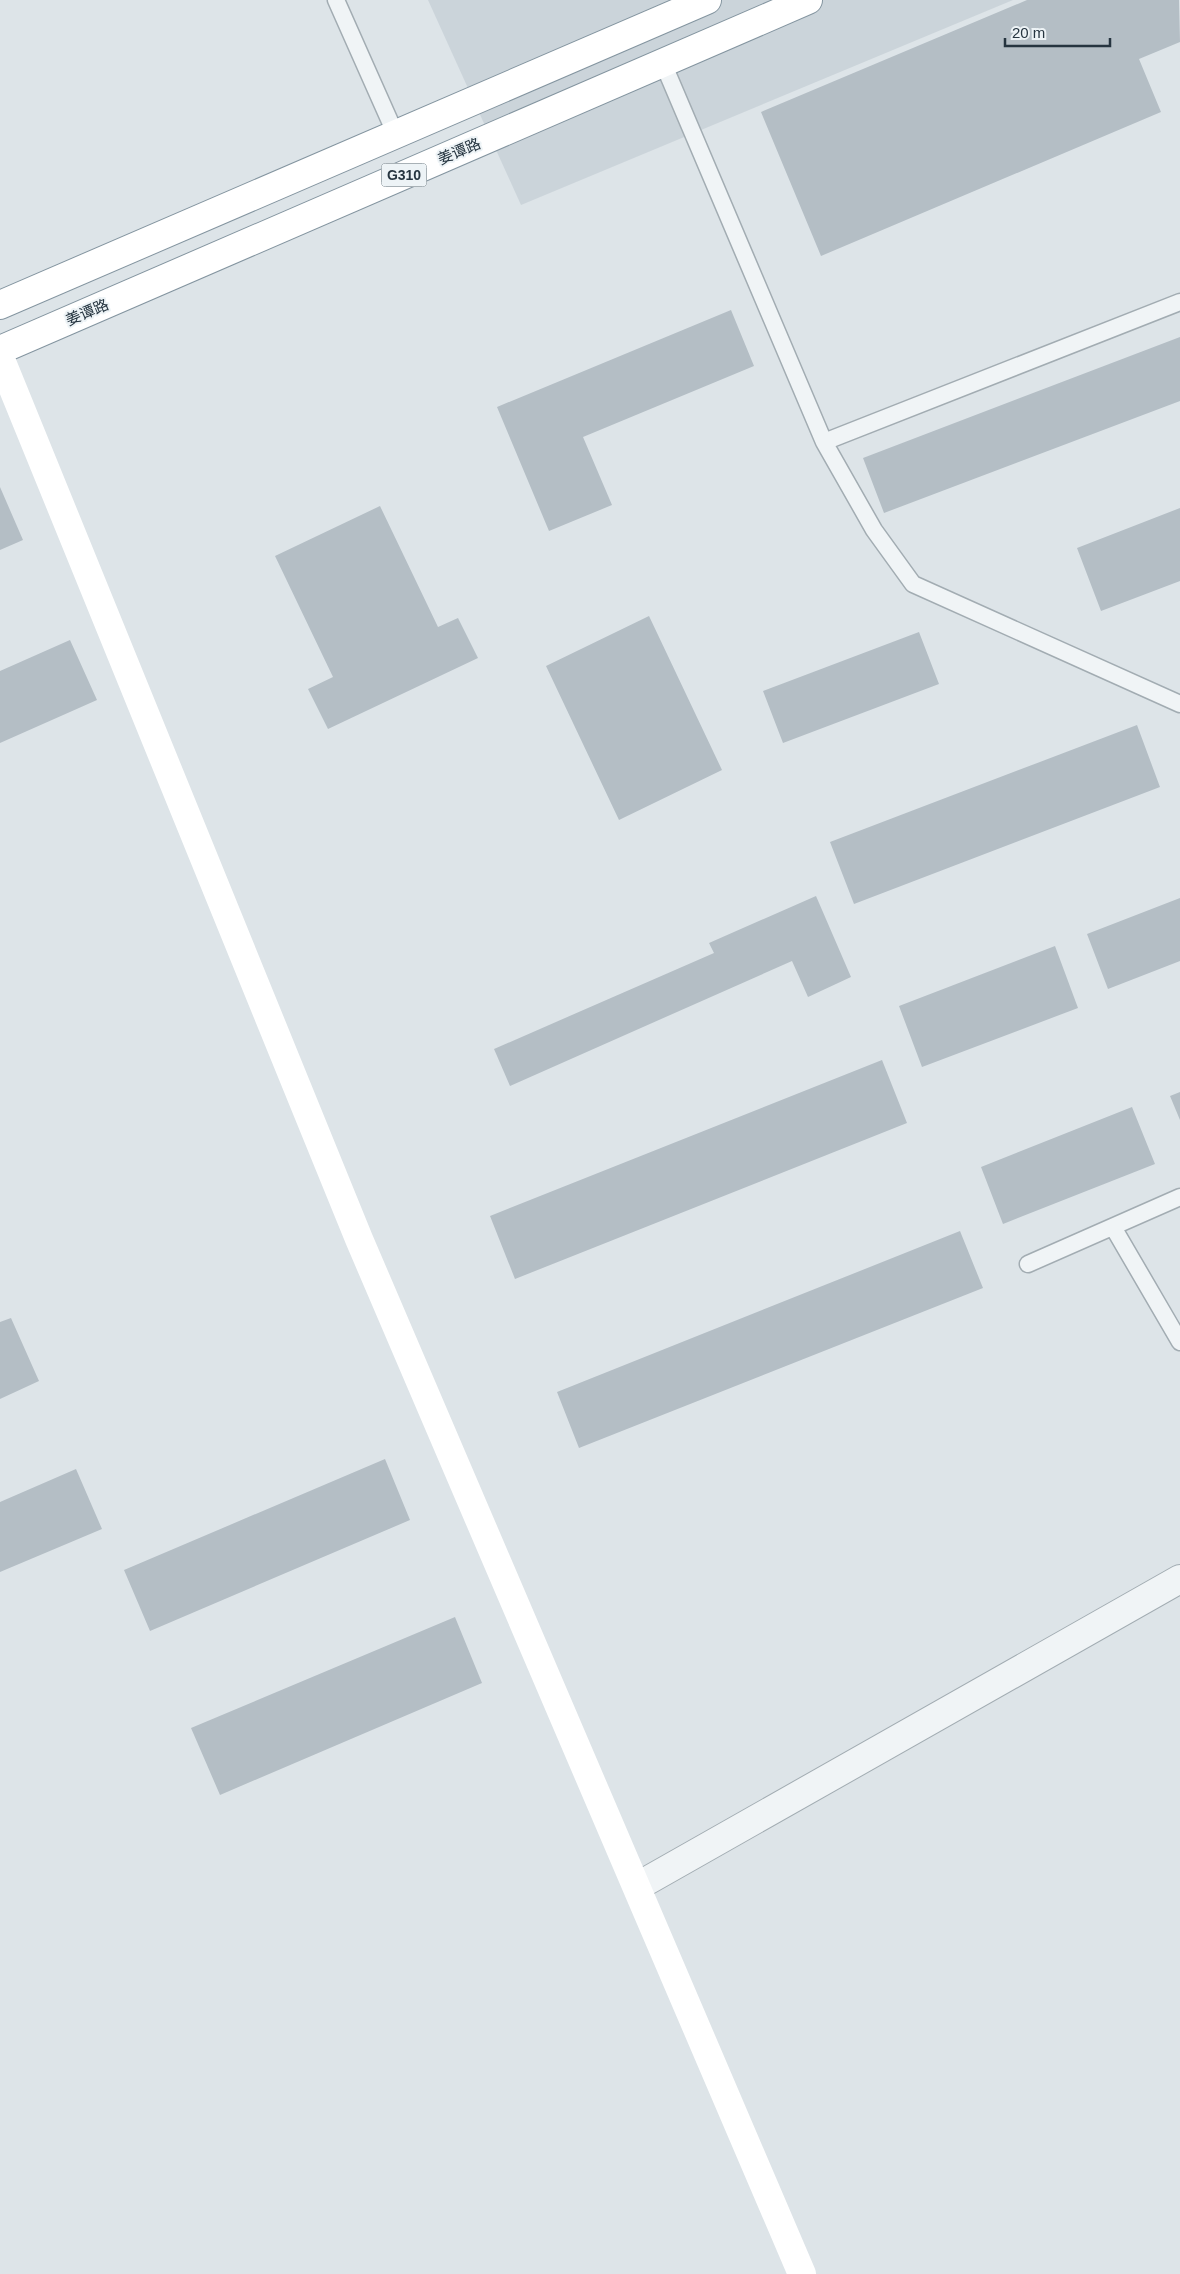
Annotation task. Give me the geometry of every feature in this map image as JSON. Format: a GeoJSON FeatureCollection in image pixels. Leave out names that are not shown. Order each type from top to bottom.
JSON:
{"type":"FeatureCollection","features":[{"type":"Feature","properties":{"kind":"main road","name":"G310"},"geometry":{"type":"LineString","coordinates":[[0,305],[707,0]]}},
{"type":"Feature","properties":{"kind":"main road","name":"姜谭路"},"geometry":{"type":"LineString","coordinates":[[0,350],[808,0]]}},
{"type":"Feature","properties":{"kind":"main road"},"geometry":{"type":"LineString","coordinates":[[0,357],[359,1238],[638,1886],[802,2274]]}},
{"type":"Feature","properties":{"kind":"street"},"geometry":{"type":"LineString","coordinates":[[638,1886],[1180,1579]]}},
{"type":"Feature","properties":{"kind":"lane"},"geometry":{"type":"LineString","coordinates":[[336,0],[396,134]]}},
{"type":"Feature","properties":{"kind":"lane"},"geometry":{"type":"LineString","coordinates":[[663,63],[824,442],[874,530],[913,584],[1180,704]]}},
{"type":"Feature","properties":{"kind":"lane"},"geometry":{"type":"LineString","coordinates":[[824,442],[1180,302]]}},
{"type":"Feature","properties":{"kind":"lane"},"geometry":{"type":"LineString","coordinates":[[1028,1264],[1180,1197]]}},
{"type":"Feature","properties":{"kind":"lane"},"geometry":{"type":"LineString","coordinates":[[1113,1227],[1180,1342]]}},
{"type":"Feature","properties":{"kind":"shaded area"},"geometry":{"type":"Polygon","coordinates":[[[428,0],[1013,0],[521,205],[428,0]]]}},
{"type":"Feature","properties":{"kind":"building"},"geometry":{"type":"Polygon","coordinates":[[[1027,0],[1179,0],[1180,42],[1139,59],[1161,112],[821,256],[761,112],[1027,0]]]}},
{"type":"Feature","properties":{"kind":"building"},"geometry":{"type":"Polygon","coordinates":[[[731,310],[754,366],[583,437],[612,505],[549,531],[497,407],[731,310]]]}},
{"type":"Feature","properties":{"kind":"building"},"geometry":{"type":"Polygon","coordinates":[[[1180,337],[1180,401],[884,513],[863,458],[1180,337]]]}},
{"type":"Feature","properties":{"kind":"building"},"geometry":{"type":"Polygon","coordinates":[[[0,487],[23,540],[0,550],[0,487]]]}},
{"type":"Feature","properties":{"kind":"building"},"geometry":{"type":"Polygon","coordinates":[[[380,506],[438,627],[458,618],[478,658],[328,729],[308,689],[333,677],[275,556],[380,506]]]}},
{"type":"Feature","properties":{"kind":"building"},"geometry":{"type":"Polygon","coordinates":[[[1180,508],[1180,581],[1101,611],[1077,548],[1180,508]]]}},
{"type":"Feature","properties":{"kind":"building"},"geometry":{"type":"Polygon","coordinates":[[[649,616],[722,770],[619,820],[546,666],[649,616]]]}},
{"type":"Feature","properties":{"kind":"building"},"geometry":{"type":"Polygon","coordinates":[[[919,632],[939,684],[783,743],[763,691],[919,632]]]}},
{"type":"Feature","properties":{"kind":"building"},"geometry":{"type":"Polygon","coordinates":[[[70,640],[97,700],[0,743],[0,671],[70,640]]]}},
{"type":"Feature","properties":{"kind":"building"},"geometry":{"type":"Polygon","coordinates":[[[1137,725],[1160,787],[854,904],[830,842],[1137,725]]]}},
{"type":"Feature","properties":{"kind":"building"},"geometry":{"type":"Polygon","coordinates":[[[816,896],[851,977],[808,997],[792,961],[510,1086],[494,1049],[714,953],[709,943],[816,896]]]}},
{"type":"Feature","properties":{"kind":"building"},"geometry":{"type":"Polygon","coordinates":[[[1180,898],[1180,961],[1108,989],[1087,934],[1180,898]]]}},
{"type":"Feature","properties":{"kind":"building"},"geometry":{"type":"Polygon","coordinates":[[[1055,946],[1078,1008],[922,1067],[899,1006],[1055,946]]]}},
{"type":"Feature","properties":{"kind":"building"},"geometry":{"type":"Polygon","coordinates":[[[882,1060],[907,1123],[515,1279],[490,1216],[882,1060]]]}},
{"type":"Feature","properties":{"kind":"building"},"geometry":{"type":"Polygon","coordinates":[[[1180,1092],[1180,1120],[1170,1096],[1180,1092]]]}},
{"type":"Feature","properties":{"kind":"building"},"geometry":{"type":"Polygon","coordinates":[[[1132,1107],[1155,1164],[1003,1224],[981,1167],[1132,1107]]]}},
{"type":"Feature","properties":{"kind":"building"},"geometry":{"type":"Polygon","coordinates":[[[960,1231],[983,1288],[579,1448],[557,1392],[960,1231]]]}},
{"type":"Feature","properties":{"kind":"building"},"geometry":{"type":"Polygon","coordinates":[[[11,1318],[39,1381],[0,1399],[0,1322],[11,1318]]]}},
{"type":"Feature","properties":{"kind":"building"},"geometry":{"type":"Polygon","coordinates":[[[385,1459],[410,1520],[150,1631],[124,1570],[385,1459]]]}},
{"type":"Feature","properties":{"kind":"building"},"geometry":{"type":"Polygon","coordinates":[[[76,1469],[102,1529],[0,1572],[0,1502],[76,1469]]]}},
{"type":"Feature","properties":{"kind":"building"},"geometry":{"type":"Polygon","coordinates":[[[455,1617],[482,1683],[220,1795],[191,1728],[455,1617]]]}}]}
